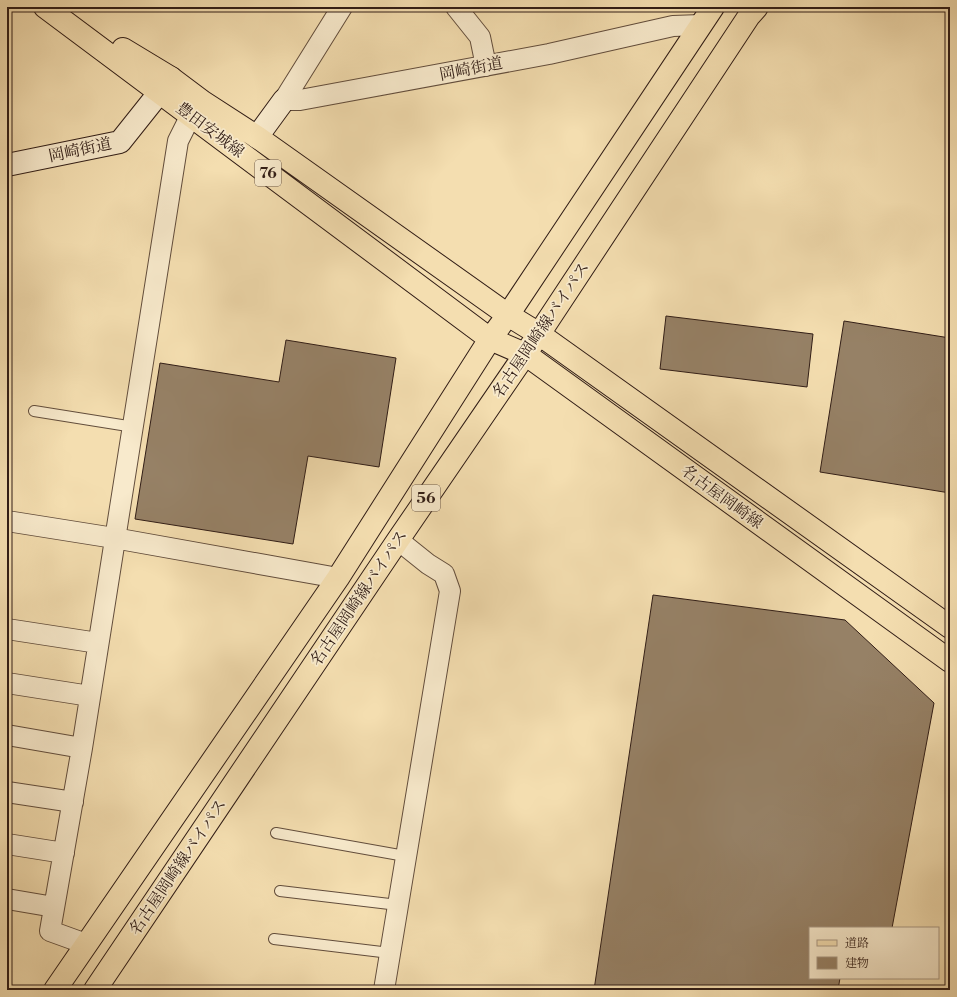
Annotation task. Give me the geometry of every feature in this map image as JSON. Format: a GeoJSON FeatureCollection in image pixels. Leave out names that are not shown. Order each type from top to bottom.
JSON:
{"type":"FeatureCollection","features":[{"type":"Feature","properties":{"kind":"main road","name":"豊田安城線"},"geometry":{"type":"LineString","coordinates":[[45,7],[166,85]]}},
{"type":"Feature","properties":{"kind":"main road","name":"豊田安城線"},"geometry":{"type":"LineString","coordinates":[[53,7],[166,85],[490,339]]}},
{"type":"Feature","properties":{"kind":"main road","name":"名古屋岡崎線バイパス"},"geometry":{"type":"LineString","coordinates":[[55,990],[338,578],[490,339],[508,315],[713,7]]}},
{"type":"Feature","properties":{"kind":"main road","name":"名古屋岡崎線バイパス"},"geometry":{"type":"LineString","coordinates":[[95,990],[398,540],[539,334],[757,7]]}},
{"type":"Feature","properties":{"kind":"main road","name":"豊田安城線"},"geometry":{"type":"LineString","coordinates":[[197,109],[257,137],[508,315]]}},
{"type":"Feature","properties":{"kind":"main road","name":"名古屋岡崎線"},"geometry":{"type":"LineString","coordinates":[[508,315],[539,334],[950,627]]}},
{"type":"Feature","properties":{"kind":"main road","name":"名古屋岡崎線"},"geometry":{"type":"LineString","coordinates":[[490,339],[525,354],[950,661]]}},
{"type":"Feature","properties":{"kind":"street"},"geometry":{"type":"LineString","coordinates":[[257,137],[284,100],[342,7]]}},
{"type":"Feature","properties":{"kind":"street"},"geometry":{"type":"LineString","coordinates":[[456,7],[480,37],[486,66]]}},
{"type":"Feature","properties":{"kind":"street","name":"岡崎街道"},"geometry":{"type":"LineString","coordinates":[[284,100],[300,100],[486,66],[549,54],[673,26],[701,25]]}},
{"type":"Feature","properties":{"kind":"street","name":"岡崎街道"},"geometry":{"type":"LineString","coordinates":[[7,165],[120,142],[166,85]]}},
{"type":"Feature","properties":{"kind":"street"},"geometry":{"type":"LineString","coordinates":[[86,944],[50,931],[82,748],[114,538],[134,427],[178,141],[197,109]]}},
{"type":"Feature","properties":{"kind":"street"},"geometry":{"type":"LineString","coordinates":[[7,521],[114,538],[338,578]]}},
{"type":"Feature","properties":{"kind":"street"},"geometry":{"type":"LineString","coordinates":[[384,990],[450,591],[444,574],[428,564],[398,540]]}},
{"type":"Feature","properties":{"kind":"street"},"geometry":{"type":"LineString","coordinates":[[7,628],[98,643]]}},
{"type":"Feature","properties":{"kind":"street"},"geometry":{"type":"LineString","coordinates":[[7,683],[90,696]]}},
{"type":"Feature","properties":{"kind":"street"},"geometry":{"type":"LineString","coordinates":[[7,735],[82,748]]}},
{"type":"Feature","properties":{"kind":"street"},"geometry":{"type":"LineString","coordinates":[[7,792],[73,802]]}},
{"type":"Feature","properties":{"kind":"street"},"geometry":{"type":"LineString","coordinates":[[7,844],[64,853]]}},
{"type":"Feature","properties":{"kind":"street"},"geometry":{"type":"LineString","coordinates":[[7,899],[54,907]]}},
{"type":"Feature","properties":{"kind":"lane"},"geometry":{"type":"LineString","coordinates":[[34,411],[134,427]]}},
{"type":"Feature","properties":{"kind":"lane"},"geometry":{"type":"LineString","coordinates":[[276,833],[405,856]]}},
{"type":"Feature","properties":{"kind":"lane"},"geometry":{"type":"LineString","coordinates":[[280,891],[398,905]]}},
{"type":"Feature","properties":{"kind":"lane"},"geometry":{"type":"LineString","coordinates":[[274,939],[390,953]]}},
{"type":"Feature","properties":{"kind":"building"},"geometry":{"type":"Polygon","coordinates":[[[666,316],[813,334],[807,387],[660,369],[666,316]]]}},
{"type":"Feature","properties":{"kind":"building"},"geometry":{"type":"Polygon","coordinates":[[[844,321],[950,338],[950,493],[820,472],[844,321]]]}},
{"type":"Feature","properties":{"kind":"building"},"geometry":{"type":"Polygon","coordinates":[[[286,340],[396,358],[379,467],[308,456],[293,544],[135,519],[160,363],[279,382],[286,340]]]}},
{"type":"Feature","properties":{"kind":"building"},"geometry":{"type":"Polygon","coordinates":[[[653,595],[845,620],[934,703],[892,927],[809,927],[809,979],[840,979],[838,990],[594,990],[653,595]]]}}]}
